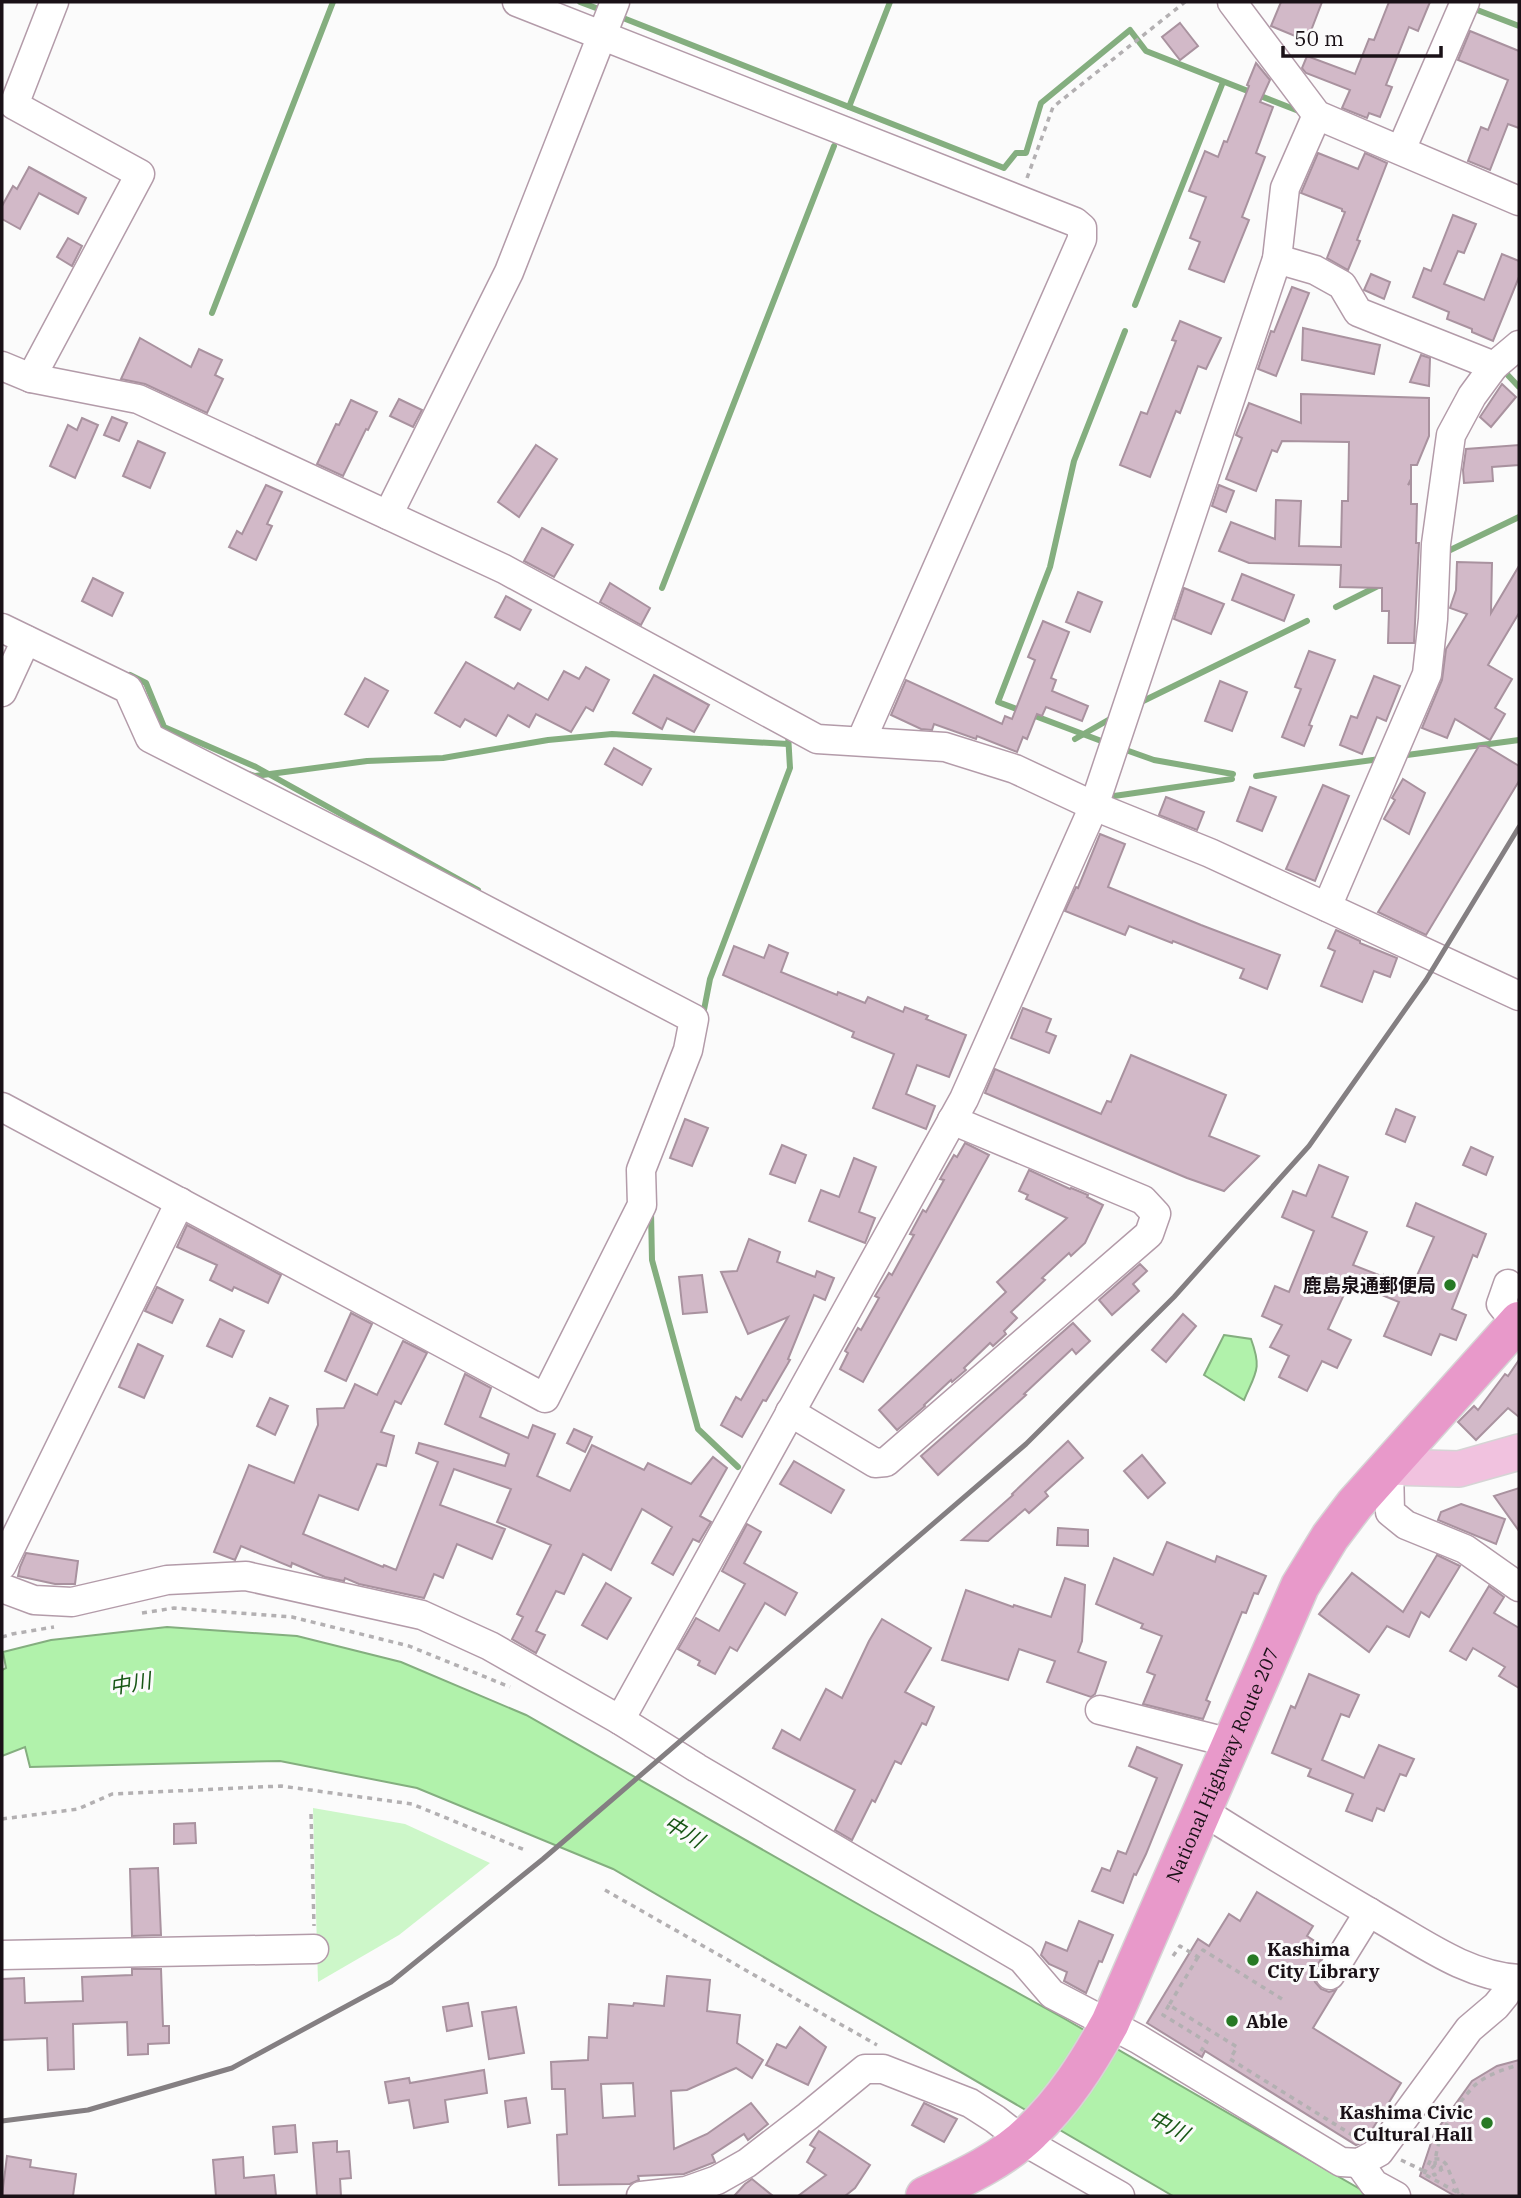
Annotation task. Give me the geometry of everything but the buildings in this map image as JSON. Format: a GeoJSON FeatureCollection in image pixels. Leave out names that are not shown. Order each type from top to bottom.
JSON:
{"type":"FeatureCollection","features":[{"type":"Feature","properties":{"kind":"highway","name":"National Highway Route 207"},"geometry":{"type":"LineString","coordinates":[[925,2196],[973,2173],[1027,2136],[1073,2087],[1107,2028],[1300,1586],[1330,1536],[1356,1504],[1518,1323]]}},
{"type":"Feature","properties":{"kind":"main road"},"geometry":{"type":"LineString","coordinates":[[1389,1466],[1459,1469],[1519,1452]]}},
{"type":"Feature","properties":{"kind":"street"},"geometry":{"type":"LineString","coordinates":[[30,378],[140,174],[14,105],[54,2]]}},
{"type":"Feature","properties":{"kind":"street"},"geometry":{"type":"LineString","coordinates":[[517,2],[609,16],[1019,200],[1075,222],[1082,228],[1082,239],[862,741]]}},
{"type":"Feature","properties":{"kind":"street"},"geometry":{"type":"LineString","coordinates":[[1232,2],[1317,115],[1519,201]]}},
{"type":"Feature","properties":{"kind":"street"},"geometry":{"type":"LineString","coordinates":[[1401,150],[1465,2]]}},
{"type":"Feature","properties":{"kind":"street"},"geometry":{"type":"LineString","coordinates":[[388,515],[509,272],[609,16]]}},
{"type":"Feature","properties":{"kind":"street"},"geometry":{"type":"LineString","coordinates":[[620,1720],[964,1099],[1094,806],[1277,259],[1285,188],[1317,115]]}},
{"type":"Feature","properties":{"kind":"street"},"geometry":{"type":"LineString","coordinates":[[1277,259],[1315,270],[1342,285],[1358,312],[1494,366]]}},
{"type":"Feature","properties":{"kind":"street"},"geometry":{"type":"LineString","coordinates":[[1327,907],[1427,674],[1433,620],[1436,544],[1451,435],[1472,396],[1494,366],[1519,345]]}},
{"type":"Feature","properties":{"kind":"street"},"geometry":{"type":"LineString","coordinates":[[2,366],[30,378],[138,399],[504,569],[817,739],[945,747],[1016,769],[1094,806],[1210,853],[1519,996]]}},
{"type":"Feature","properties":{"kind":"street"},"geometry":{"type":"LineString","coordinates":[[2,692],[14,634],[128,689],[150,738],[694,1019],[688,1050],[641,1170],[642,1205],[545,1398],[2,1107]]}},
{"type":"Feature","properties":{"kind":"street"},"geometry":{"type":"LineString","coordinates":[[790,1412],[875,1463],[886,1462],[1149,1234],[1156,1214],[1143,1200],[952,1120]]}},
{"type":"Feature","properties":{"kind":"street"},"geometry":{"type":"LineString","coordinates":[[2,1565],[180,1202]]}},
{"type":"Feature","properties":{"kind":"street"},"geometry":{"type":"LineString","coordinates":[[1508,1284],[1501,1304],[1518,1323]]}},
{"type":"Feature","properties":{"kind":"street"},"geometry":{"type":"LineString","coordinates":[[1389,1466],[1390,1512],[1406,1525],[1465,1549],[1519,1587]]}},
{"type":"Feature","properties":{"kind":"street"},"geometry":{"type":"LineString","coordinates":[[2,1588],[34,1600],[72,1602],[167,1580],[246,1576],[422,1615],[490,1646],[620,1720],[697,1769],[1022,1959],[1052,1994],[1341,2162],[1362,2153],[1379,2152],[1469,2029],[1496,2006],[1514,1979],[1460,1965],[1201,1810]]}},
{"type":"Feature","properties":{"kind":"street"},"geometry":{"type":"LineString","coordinates":[[2,1610],[34,1600]]}},
{"type":"Feature","properties":{"kind":"street"},"geometry":{"type":"LineString","coordinates":[[1100,1710],[1231,1743]]}},
{"type":"Feature","properties":{"kind":"street"},"geometry":{"type":"LineString","coordinates":[[1330,1975],[1368,1912]]}},
{"type":"Feature","properties":{"kind":"street"},"geometry":{"type":"LineString","coordinates":[[2,1955],[314,1949]]}},
{"type":"Feature","properties":{"kind":"street"},"geometry":{"type":"LineString","coordinates":[[641,2196],[686,2191],[716,2180],[747,2163],[864,2068],[883,2069],[970,2104],[1027,2136],[1120,2196]]}},
{"type":"Feature","properties":{"kind":"street"},"geometry":{"type":"LineString","coordinates":[[1362,2153],[1374,2184],[1396,2196]]}},
{"type":"Feature","properties":{"kind":"path"},"geometry":{"type":"LineString","coordinates":[[1019,200],[1053,107],[1185,2]]}},
{"type":"Feature","properties":{"kind":"path"},"geometry":{"type":"LineString","coordinates":[[134,1614],[174,1608],[292,1617],[410,1646],[519,1691]]}},
{"type":"Feature","properties":{"kind":"path"},"geometry":{"type":"LineString","coordinates":[[2,1637],[66,1625]]}},
{"type":"Feature","properties":{"kind":"path"},"geometry":{"type":"LineString","coordinates":[[2,1819],[78,1809],[112,1794],[281,1786],[412,1804],[525,1850]]}},
{"type":"Feature","properties":{"kind":"path"},"geometry":{"type":"LineString","coordinates":[[311,1814],[314,1949]]}},
{"type":"Feature","properties":{"kind":"path"},"geometry":{"type":"LineString","coordinates":[[605,1890],[883,2048]]}},
{"type":"Feature","properties":{"kind":"path"},"geometry":{"type":"LineString","coordinates":[[1168,1965],[1180,1946],[1198,1957]]}},
{"type":"Feature","properties":{"kind":"path"},"geometry":{"type":"LineString","coordinates":[[1175,2022],[1163,2015],[1203,1950],[1282,1999]]}},
{"type":"Feature","properties":{"kind":"path"},"geometry":{"type":"LineString","coordinates":[[1169,2004],[1237,2047],[1230,2059],[1362,2153]]}},
{"type":"Feature","properties":{"kind":"path"},"geometry":{"type":"LineString","coordinates":[[1442,2171],[1441,2167],[1439,2165],[1435,2165],[1431,2169],[1432,2173],[1437,2175],[1441,2171],[1441,2167],[1435,2165],[1435,2158],[1441,2137],[1456,2109],[1475,2085],[1499,2070],[1519,2064]]}},
{"type":"Feature","properties":{"kind":"path"},"geometry":{"type":"LineString","coordinates":[[1458,2192],[1446,2164],[1435,2158],[1429,2162],[1424,2174],[1464,2196]]}},
{"type":"Feature","properties":{"kind":"path"},"geometry":{"type":"LineString","coordinates":[[1458,2192],[1462,2188]]}},
{"type":"Feature","properties":{"kind":"shaded area"},"geometry":{"type":"Polygon","coordinates":[[[313,1808],[405,1824],[490,1863],[399,1935],[318,1982],[313,1808]]]}},
{"type":"Feature","properties":{"kind":"water"},"geometry":{"type":"Polygon","coordinates":[[[1224,1335],[1251,1339],[1257,1364],[1244,1400],[1204,1375],[1224,1335]]]}},
{"type":"Feature","properties":{"kind":"water","name":"中川"},"geometry":{"type":"Polygon","coordinates":[[[167,1627],[297,1636],[401,1662],[526,1715],[1065,2019],[1372,2196],[1173,2196],[613,1869],[417,1788],[280,1761],[30,1767],[25,1747],[2,1756],[2,1670],[6,1668],[3,1652],[51,1640],[167,1627]]]}},
{"type":"Feature","properties":{"kind":"waterway"},"geometry":{"type":"LineString","coordinates":[[212,313],[333,2]]}},
{"type":"Feature","properties":{"kind":"waterway"},"geometry":{"type":"LineString","coordinates":[[580,2],[604,11]]}},
{"type":"Feature","properties":{"kind":"waterway"},"geometry":{"type":"LineString","coordinates":[[849,107],[890,2]]}},
{"type":"Feature","properties":{"kind":"waterway"},"geometry":{"type":"LineString","coordinates":[[1472,8],[1519,26]]}},
{"type":"Feature","properties":{"kind":"waterway"},"geometry":{"type":"LineString","coordinates":[[618,16],[1004,168],[1016,153],[1026,153],[1041,103],[1130,30],[1146,51],[1304,113]]}},
{"type":"Feature","properties":{"kind":"waterway"},"geometry":{"type":"LineString","coordinates":[[1135,305],[1223,82]]}},
{"type":"Feature","properties":{"kind":"waterway"},"geometry":{"type":"LineString","coordinates":[[662,588],[834,146]]}},
{"type":"Feature","properties":{"kind":"waterway"},"geometry":{"type":"LineString","coordinates":[[1104,742],[998,702],[1050,567],[1074,461],[1125,331]]}},
{"type":"Feature","properties":{"kind":"waterway"},"geometry":{"type":"LineString","coordinates":[[1503,370],[1519,387]]}},
{"type":"Feature","properties":{"kind":"waterway"},"geometry":{"type":"LineString","coordinates":[[1444,553],[1519,517]]}},
{"type":"Feature","properties":{"kind":"waterway"},"geometry":{"type":"LineString","coordinates":[[1336,607],[1380,585]]}},
{"type":"Feature","properties":{"kind":"waterway"},"geometry":{"type":"LineString","coordinates":[[1137,704],[1307,621]]}},
{"type":"Feature","properties":{"kind":"waterway"},"geometry":{"type":"LineString","coordinates":[[130,675],[146,683],[164,727],[256,767],[478,890]]}},
{"type":"Feature","properties":{"kind":"waterway"},"geometry":{"type":"LineString","coordinates":[[1075,739],[1110,719]]}},
{"type":"Feature","properties":{"kind":"waterway"},"geometry":{"type":"LineString","coordinates":[[249,774],[255,776],[367,761],[443,758],[548,740],[612,734],[788,744]]}},
{"type":"Feature","properties":{"kind":"waterway"},"geometry":{"type":"LineString","coordinates":[[703,1015],[710,979],[790,768],[788,734]]}},
{"type":"Feature","properties":{"kind":"waterway"},"geometry":{"type":"LineString","coordinates":[[1407,755],[1519,740]]}},
{"type":"Feature","properties":{"kind":"waterway"},"geometry":{"type":"LineString","coordinates":[[1123,749],[1154,760],[1233,774]]}},
{"type":"Feature","properties":{"kind":"waterway"},"geometry":{"type":"LineString","coordinates":[[1256,776],[1380,759]]}},
{"type":"Feature","properties":{"kind":"waterway"},"geometry":{"type":"LineString","coordinates":[[1114,796],[1232,779]]}},
{"type":"Feature","properties":{"kind":"waterway"},"geometry":{"type":"LineString","coordinates":[[651,1212],[652,1260],[698,1429],[738,1467]]}},
{"type":"Feature","properties":{"kind":"railway"},"geometry":{"type":"LineString","coordinates":[[2,2121],[88,2110],[232,2068],[391,1982],[543,1859],[1026,1444],[1174,1297],[1309,1146],[1426,980],[1519,827]]}},
{"type":"Feature","properties":{"kind":"place","name":"鹿島泉通郵便局"},"geometry":{"type":"Point","coordinates":[1450,1285]}},
{"type":"Feature","properties":{"kind":"place","name":"Kashima City Library"},"geometry":{"type":"Point","coordinates":[1253,1960]}},
{"type":"Feature","properties":{"kind":"place","name":"Able"},"geometry":{"type":"Point","coordinates":[1232,2021]}},
{"type":"Feature","properties":{"kind":"place","name":"Kashima Civic Cultural Hall"},"geometry":{"type":"Point","coordinates":[1487,2123]}}]}
